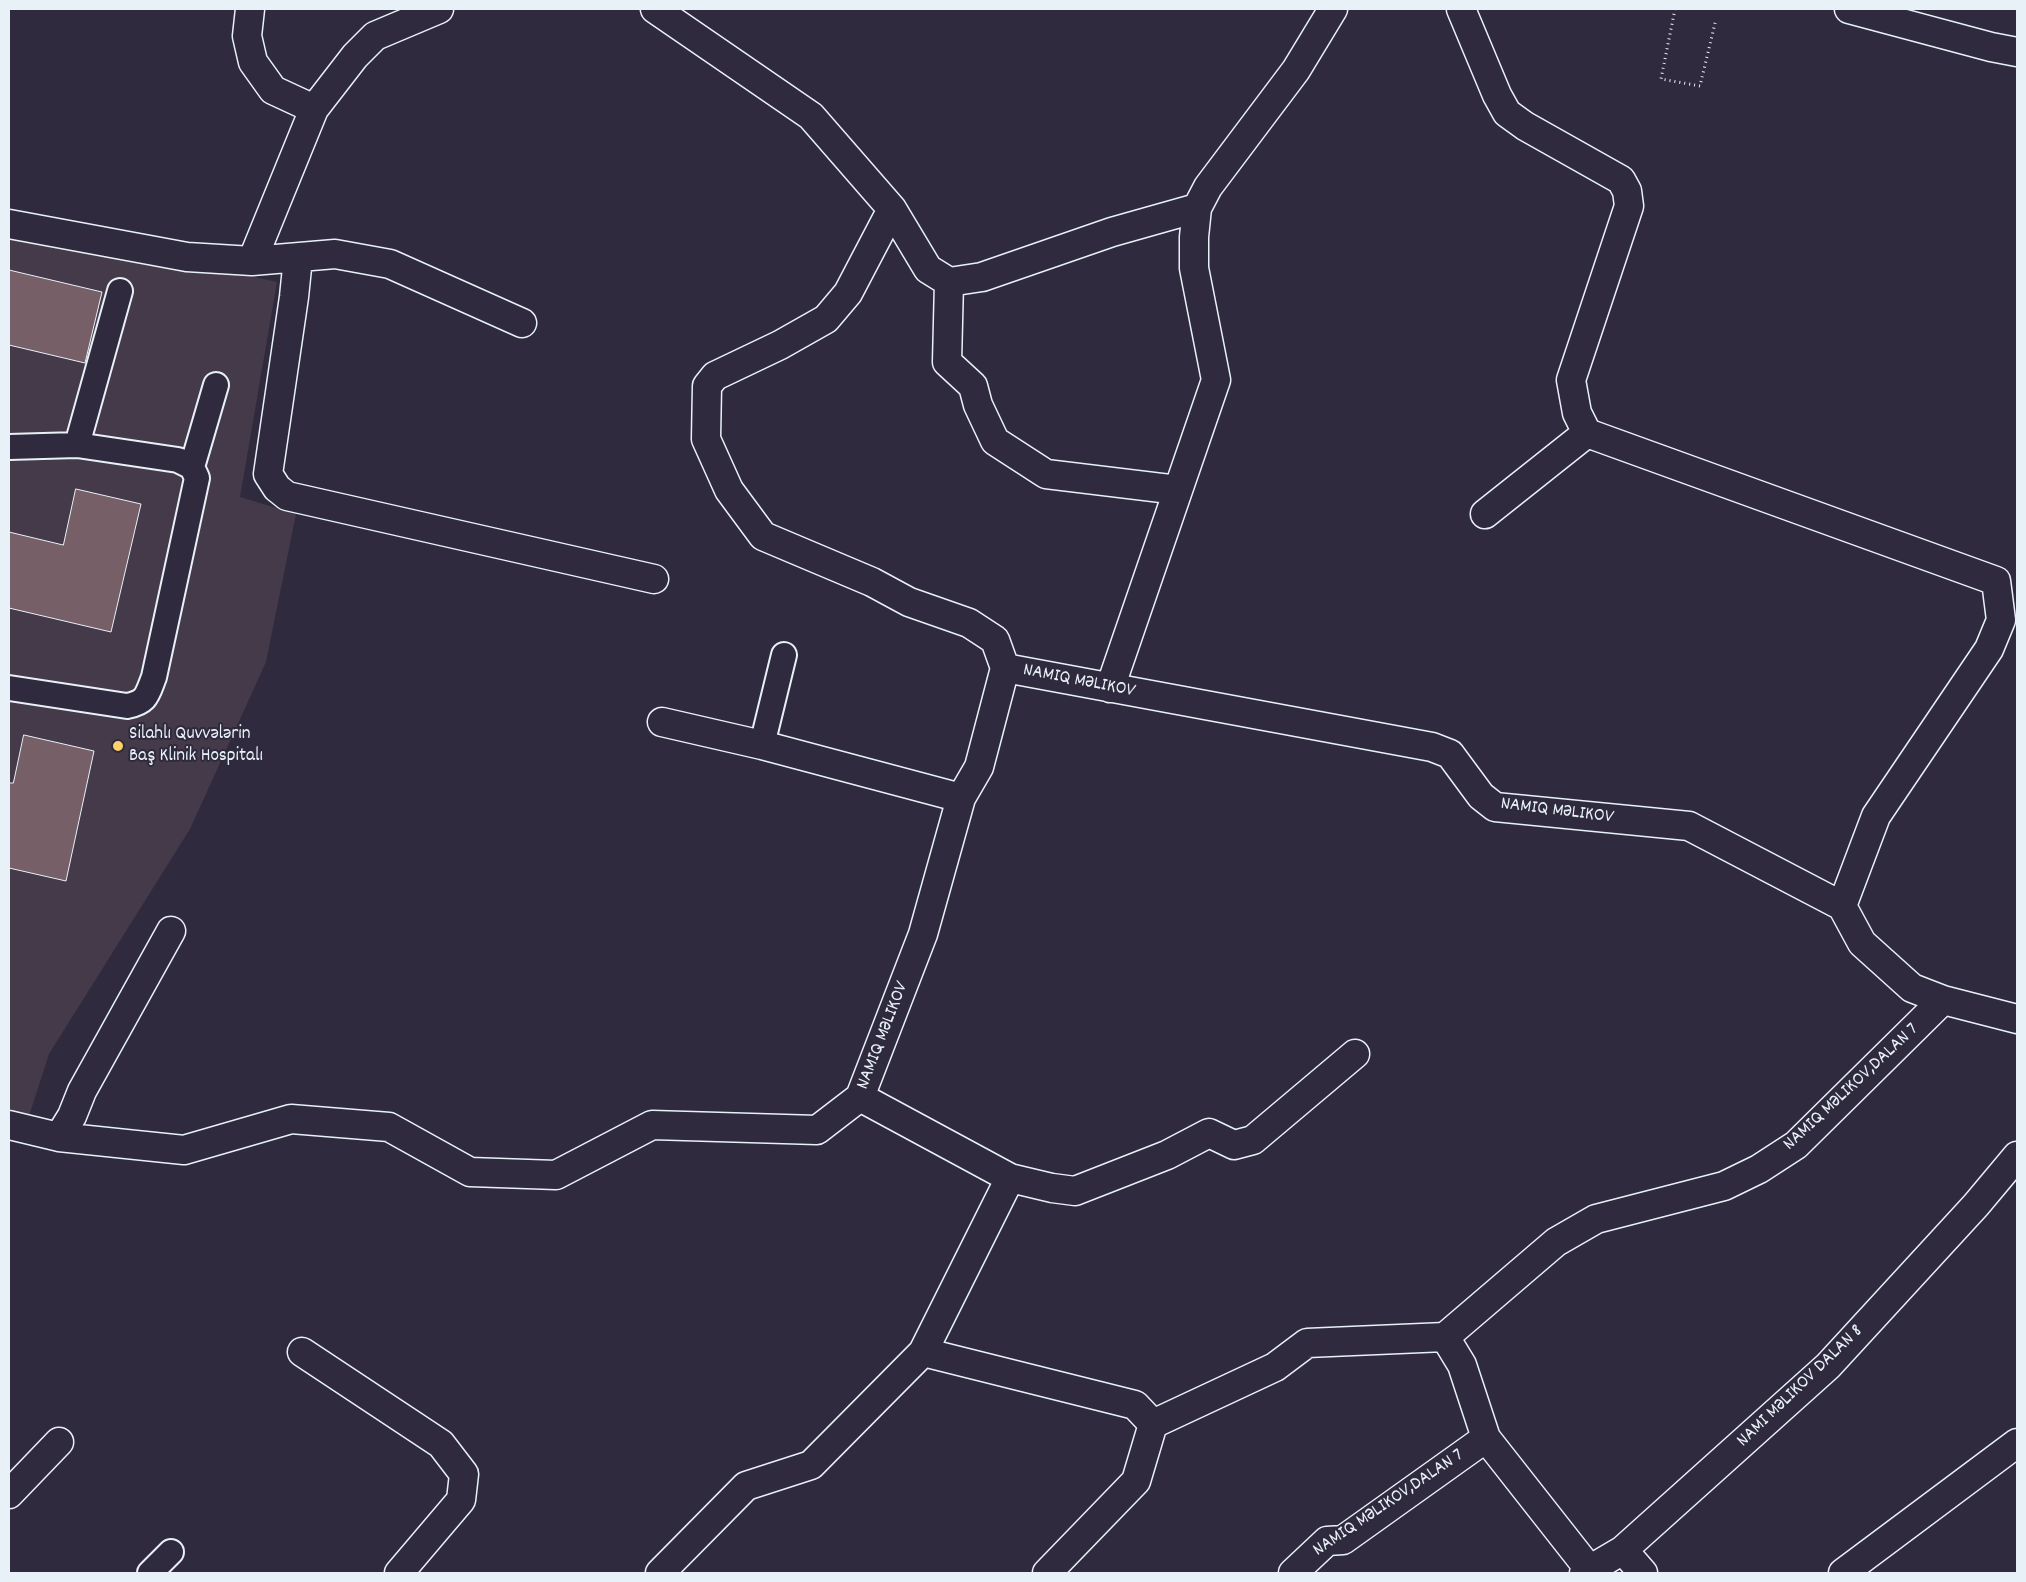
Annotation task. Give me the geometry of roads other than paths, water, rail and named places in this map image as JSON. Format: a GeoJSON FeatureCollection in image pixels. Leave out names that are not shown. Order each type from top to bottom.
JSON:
{"type":"FeatureCollection","features":[{"type":"Feature","properties":{"kind":"street"},"geometry":{"type":"LineString","coordinates":[[250,9],[247,36],[254,62],[273,90],[314,109]]}},
{"type":"Feature","properties":{"kind":"street"},"geometry":{"type":"LineString","coordinates":[[252,261],[314,109],[355,56],[375,36],[439,9]]}},
{"type":"Feature","properties":{"kind":"street"},"geometry":{"type":"LineString","coordinates":[[655,9],[811,116],[892,209],[928,269],[949,282],[982,277],[1112,232],[1197,208]]}},
{"type":"Feature","properties":{"kind":"street"},"geometry":{"type":"LineString","coordinates":[[1110,688],[1216,380],[1194,268],[1194,237],[1197,208],[1208,187],[1296,70],[1333,9]]}},
{"type":"Feature","properties":{"kind":"street"},"geometry":{"type":"LineString","coordinates":[[1461,9],[1497,95],[1507,112],[1525,126],[1621,180],[1627,191],[1629,206],[1571,380],[1577,414],[1587,433],[2007,584],[2001,620],[1989,649],[1876,816],[1842,906],[1862,943],[1912,988],[1943,1000],[2017,1019]]}},
{"type":"Feature","properties":{"kind":"street"},"geometry":{"type":"LineString","coordinates":[[1849,9],[1991,47],[2017,52]]}},
{"type":"Feature","properties":{"kind":"street"},"geometry":{"type":"LineString","coordinates":[[892,209],[848,292],[826,319],[780,345],[715,376],[707,386],[706,439],[729,490],[763,536],[872,582],[909,602],[969,623],[995,640],[1005,668]]}},
{"type":"Feature","properties":{"kind":"street"},"geometry":{"type":"LineString","coordinates":[[9,224],[187,257],[252,261],[335,254],[390,264],[522,324]]}},
{"type":"Feature","properties":{"kind":"street"},"geometry":{"type":"LineString","coordinates":[[298,258],[268,474],[277,488],[287,496],[654,579]]}},
{"type":"Feature","properties":{"kind":"street"},"geometry":{"type":"LineString","coordinates":[[949,282],[947,362],[973,386],[978,405],[995,441],[1046,474],[1178,490]]}},
{"type":"Feature","properties":{"kind":"street"},"geometry":{"type":"LineString","coordinates":[[1485,514],[1587,433]]}},
{"type":"Feature","properties":{"kind":"street","name":"NAMIQ MƏLIKOV"},"geometry":{"type":"LineString","coordinates":[[1355,1054],[1254,1140],[1234,1145],[1209,1133],[1167,1155],[1076,1190],[1052,1188],[1010,1178],[860,1097],[923,934],[961,798],[979,767],[1005,668],[1432,747],[1450,754],[1481,796],[1495,807],[1689,826],[1842,906]]}},
{"type":"Feature","properties":{"kind":"street"},"geometry":{"type":"LineString","coordinates":[[662,722],[762,745],[961,798]]}},
{"type":"Feature","properties":{"kind":"street"},"geometry":{"type":"LineString","coordinates":[[59,1137],[72,1116],[82,1091],[171,931]]}},
{"type":"Feature","properties":{"kind":"street","name":"NAMIQ MƏLIKOV,DALAN 7"},"geometry":{"type":"LineString","coordinates":[[1445,1337],[1556,1242],[1596,1219],[1724,1186],[1758,1169],[1796,1145],[1943,1000]]}},
{"type":"Feature","properties":{"kind":"street"},"geometry":{"type":"LineString","coordinates":[[9,1124],[59,1137],[184,1150],[291,1119],[389,1127],[470,1172],[556,1175],[652,1125],[817,1130],[860,1097]]}},
{"type":"Feature","properties":{"kind":"street","name":"NAMI MƏLIKOV DALAN 8"},"geometry":{"type":"LineString","coordinates":[[1587,1571],[1623,1550],[1828,1366],[1976,1205],[2017,1156]]}},
{"type":"Feature","properties":{"kind":"street"},"geometry":{"type":"LineString","coordinates":[[660,1573],[746,1486],[811,1465],[923,1352],[1010,1178]]}},
{"type":"Feature","properties":{"kind":"street"},"geometry":{"type":"LineString","coordinates":[[1047,1573],[1136,1481],[1153,1424],[1275,1367],[1307,1343],[1445,1337],[1462,1365],[1486,1438],[1587,1571]]}},
{"type":"Feature","properties":{"kind":"street"},"geometry":{"type":"LineString","coordinates":[[302,1352],[441,1444],[464,1474],[461,1500],[398,1573]]}},
{"type":"Feature","properties":{"kind":"street"},"geometry":{"type":"LineString","coordinates":[[923,1352],[1135,1405],[1153,1424]]}},
{"type":"Feature","properties":{"kind":"street","name":"NAMIQ MƏLIKOV,DALAN 7"},"geometry":{"type":"LineString","coordinates":[[1293,1573],[1327,1541],[1343,1540],[1486,1438]]}},
{"type":"Feature","properties":{"kind":"street"},"geometry":{"type":"LineString","coordinates":[[9,1494],[59,1442]]}},
{"type":"Feature","properties":{"kind":"street"},"geometry":{"type":"LineString","coordinates":[[1843,1573],[2017,1443]]}},
{"type":"Feature","properties":{"kind":"street"},"geometry":{"type":"LineString","coordinates":[[1623,1550],[1643,1573]]}},
{"type":"Feature","properties":{"kind":"lane"},"geometry":{"type":"LineString","coordinates":[[77,445],[120,291]]}},
{"type":"Feature","properties":{"kind":"lane"},"geometry":{"type":"LineString","coordinates":[[192,467],[216,385]]}},
{"type":"Feature","properties":{"kind":"lane"},"geometry":{"type":"LineString","coordinates":[[9,447],[77,445],[178,460],[192,467],[197,478],[154,677],[147,696],[139,704],[127,706],[9,688]]}},
{"type":"Feature","properties":{"kind":"lane"},"geometry":{"type":"LineString","coordinates":[[762,745],[784,655]]}},
{"type":"Feature","properties":{"kind":"lane"},"geometry":{"type":"LineString","coordinates":[[150,1573],[171,1552]]}},
{"type":"Feature","properties":{"kind":"place","name":"Silahlı Quvvələrin Baş Klinik Hospitalı"},"geometry":{"type":"Point","coordinates":[118,746]}}]}
